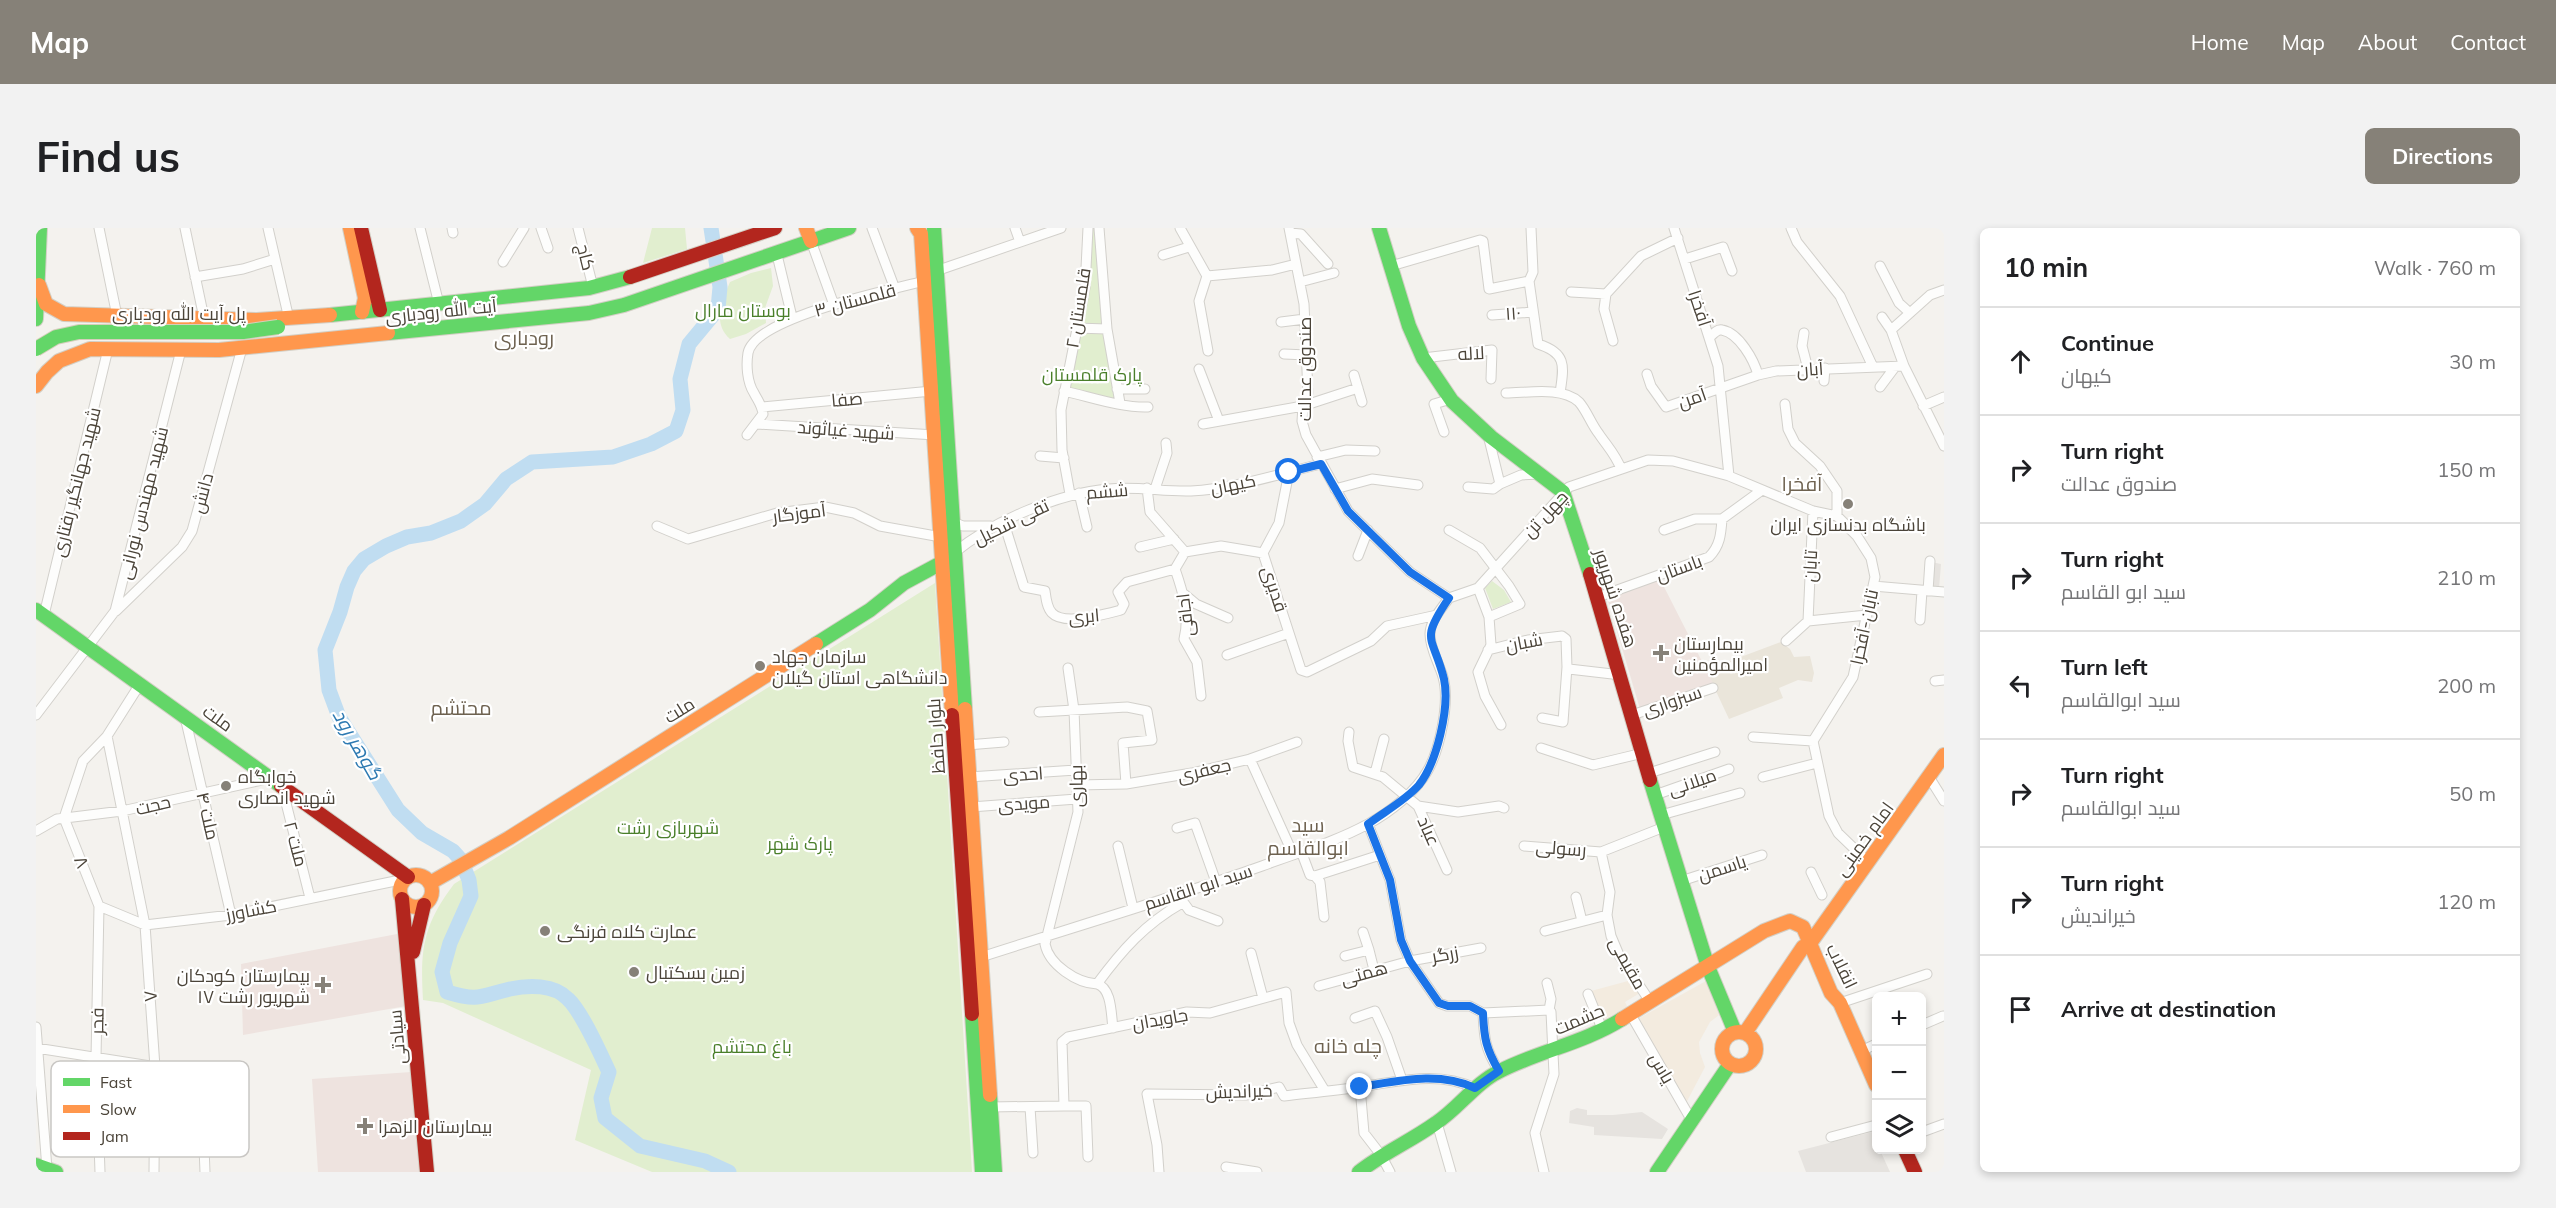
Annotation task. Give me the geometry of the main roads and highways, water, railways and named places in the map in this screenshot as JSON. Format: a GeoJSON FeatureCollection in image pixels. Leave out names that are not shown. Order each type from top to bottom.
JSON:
{"type":"FeatureCollection","features":[{"type":"Feature","properties":{"kind":"main road"},"geometry":{"type":"LineString","coordinates":[[36,319],[40,228]]}},
{"type":"Feature","properties":{"kind":"main road"},"geometry":{"type":"LineString","coordinates":[[350,228],[371,304]]}},
{"type":"Feature","properties":{"kind":"main road"},"geometry":{"type":"LineString","coordinates":[[361,228],[371,304]]}},
{"type":"Feature","properties":{"kind":"main road","name":"آیت الله رودباری"},"geometry":{"type":"LineString","coordinates":[[324,316],[371,304],[402,308],[593,287],[630,278],[775,228]]}},
{"type":"Feature","properties":{"kind":"main road","name":"آیت الله رودباری"},"geometry":{"type":"LineString","coordinates":[[36,386],[47,371],[63,359],[80,351],[243,348],[572,316],[623,305],[762,258],[808,235],[849,228]]}},
{"type":"Feature","properties":{"kind":"main road","name":"بلوار حافظ"},"geometry":{"type":"LineString","coordinates":[[917,228],[921,234],[941,537],[959,727],[974,958],[990,1107],[994,1172]]}},
{"type":"Feature","properties":{"kind":"main road","name":"بلوار حافظ"},"geometry":{"type":"LineString","coordinates":[[934,228],[954,553],[959,727],[967,745],[971,807],[982,1172]]}},
{"type":"Feature","properties":{"kind":"main road","name":"هفده شهریور"},"geometry":{"type":"LineString","coordinates":[[1379,228],[1409,326],[1424,358],[1451,399],[1488,434],[1563,492],[1598,597],[1662,821],[1711,973],[1744,1034]]}},
{"type":"Feature","properties":{"kind":"main road"},"geometry":{"type":"LineString","coordinates":[[39,285],[45,303],[59,313],[283,323]]}},
{"type":"Feature","properties":{"kind":"main road"},"geometry":{"type":"LineString","coordinates":[[105,349],[90,342],[88,331],[93,323],[114,316]]}},
{"type":"Feature","properties":{"kind":"main road","name":"پل آیت الله رودباری"},"geometry":{"type":"LineString","coordinates":[[36,350],[51,339],[74,332],[243,332],[324,316]]}},
{"type":"Feature","properties":{"kind":"main road","name":"ملت"},"geometry":{"type":"LineString","coordinates":[[433,881],[489,849],[870,610],[884,597],[954,553]]}},
{"type":"Feature","properties":{"kind":"main road","name":"ملت"},"geometry":{"type":"LineString","coordinates":[[40,612],[407,878]]}},
{"type":"Feature","properties":{"kind":"main road","name":"امام خمینی"},"geometry":{"type":"LineString","coordinates":[[1744,1034],[1810,954],[1811,942],[1944,755]]}},
{"type":"Feature","properties":{"kind":"main road"},"geometry":{"type":"LineString","coordinates":[[410,969],[415,936],[424,905],[432,895],[433,881],[421,875],[407,878],[400,886],[402,898],[412,906],[424,905]]}},
{"type":"Feature","properties":{"kind":"main road","name":"سیادتی"},"geometry":{"type":"LineString","coordinates":[[402,898],[427,1172]]}},
{"type":"Feature","properties":{"kind":"main road","name":"حشمت"},"geometry":{"type":"LineString","coordinates":[[1359,1172],[1381,1155],[1437,1123],[1475,1088],[1499,1071],[1604,1031],[1694,976],[1711,973],[1764,931],[1790,921],[1798,922],[1811,942]]}},
{"type":"Feature","properties":{"kind":"main road","name":"انقلاب"},"geometry":{"type":"LineString","coordinates":[[1811,942],[1823,952],[1840,992],[1840,1003],[1872,1076]]}},
{"type":"Feature","properties":{"kind":"main road"},"geometry":{"type":"LineString","coordinates":[[1744,1034],[1755,1042],[1756,1053],[1751,1063],[1740,1067],[1730,1064],[1725,1060],[1722,1049],[1725,1038],[1744,1034]]}},
{"type":"Feature","properties":{"kind":"main road"},"geometry":{"type":"LineString","coordinates":[[1657,1172],[1730,1064]]}},
{"type":"Feature","properties":{"kind":"main road"},"geometry":{"type":"LineString","coordinates":[[1907,1154],[1915,1172]]}},
{"type":"Feature","properties":{"kind":"waterway","name":"گوهر رود"},"geometry":{"type":"LineString","coordinates":[[711,228],[720,287],[718,309],[689,344],[680,379],[683,410],[676,431],[651,444],[613,457],[532,462],[506,479],[485,504],[461,521],[431,533],[407,537],[364,559],[354,571],[347,587],[325,650],[329,690],[339,717],[398,810],[422,833],[453,851],[461,860],[469,880],[471,896],[450,943],[442,972],[447,992],[474,997],[533,986],[548,988],[562,994],[579,1013],[609,1072],[601,1098],[605,1118],[640,1146],[705,1161],[729,1172]]}},
{"type":"Feature","properties":{"kind":"place","name":"باشگاه بدنسازی ایران"},"geometry":{"type":"Point","coordinates":[1848,504]}},
{"type":"Feature","properties":{"kind":"place","name":"بیمارستان امیرالمؤمنین"},"geometry":{"type":"Point","coordinates":[1661,653]}},
{"type":"Feature","properties":{"kind":"place","name":"سازمان جهاد دانشگاهی استان گیلان"},"geometry":{"type":"Point","coordinates":[760,666]}},
{"type":"Feature","properties":{"kind":"place","name":"خوابگاه شهید انصاری"},"geometry":{"type":"Point","coordinates":[226,786]}},
{"type":"Feature","properties":{"kind":"place","name":"عمارت کلاه فرنگی"},"geometry":{"type":"Point","coordinates":[545,931]}},
{"type":"Feature","properties":{"kind":"place","name":"زمین بسکتبال"},"geometry":{"type":"Point","coordinates":[634,972]}},
{"type":"Feature","properties":{"kind":"place","name":"بیمارستان کودکان ۱۷ شهریور رشت"},"geometry":{"type":"Point","coordinates":[323,985]}},
{"type":"Feature","properties":{"kind":"place","name":"بیمارستان الزهرا"},"geometry":{"type":"Point","coordinates":[365,1126]}},
{"type":"Feature","properties":{"kind":"district","name":"رودباری"},"geometry":{"type":"Point","coordinates":[524,337]}},
{"type":"Feature","properties":{"kind":"district","name":"آفخرا"},"geometry":{"type":"Point","coordinates":[1802,483]}},
{"type":"Feature","properties":{"kind":"district","name":"محتشم"},"geometry":{"type":"Point","coordinates":[461,707]}},
{"type":"Feature","properties":{"kind":"district","name":"سید ابوالقاسم"},"geometry":{"type":"Point","coordinates":[1308,836]}},
{"type":"Feature","properties":{"kind":"district","name":"چله خانه"},"geometry":{"type":"Point","coordinates":[1348,1045]}},
{"type":"Feature","properties":{"kind":"park label","name":"بوستان مارال"},"geometry":{"type":"Point","coordinates":[743,310]}},
{"type":"Feature","properties":{"kind":"park label","name":"پارک قلمستان"},"geometry":{"type":"Point","coordinates":[1092,374]}},
{"type":"Feature","properties":{"kind":"park label","name":"شهربازی رشت"},"geometry":{"type":"Point","coordinates":[668,827]}},
{"type":"Feature","properties":{"kind":"park label","name":"پارک شهر"},"geometry":{"type":"Point","coordinates":[800,843]}},
{"type":"Feature","properties":{"kind":"park label","name":"باغ محتشم"},"geometry":{"type":"Point","coordinates":[752,1046]}}]}
